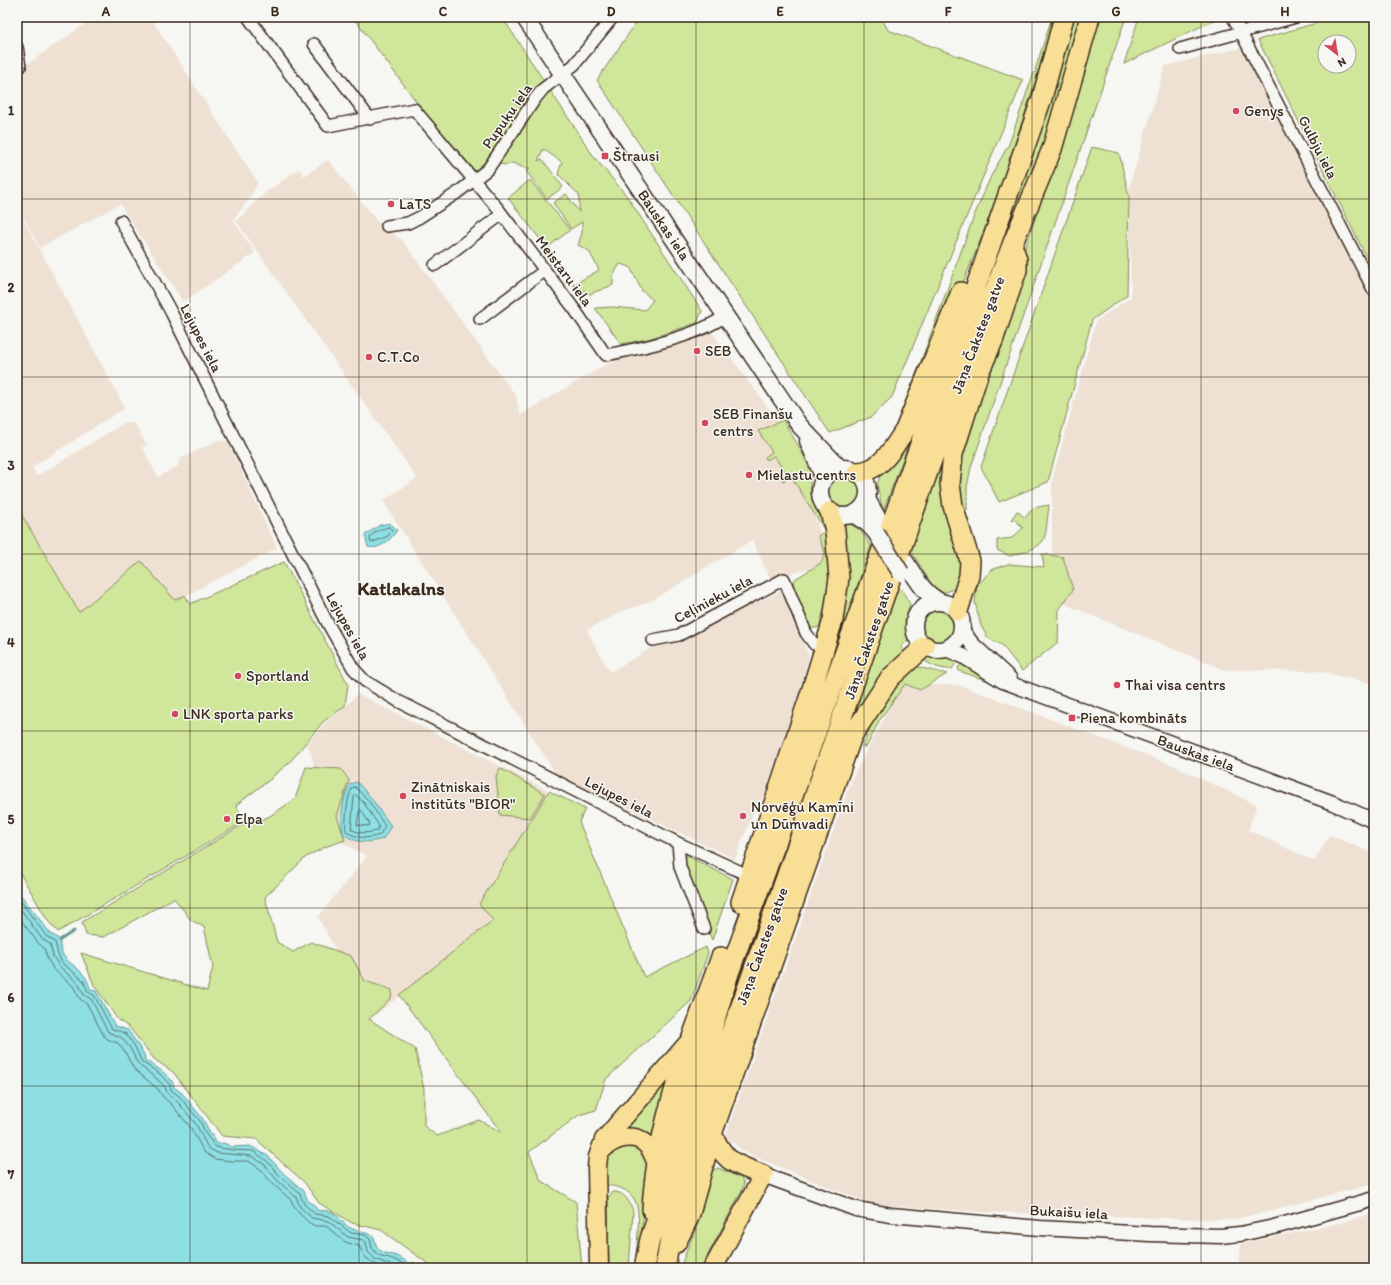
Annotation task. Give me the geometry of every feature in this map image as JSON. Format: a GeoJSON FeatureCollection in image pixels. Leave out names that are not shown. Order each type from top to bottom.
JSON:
{"type":"FeatureCollection","features":[{"type":"Feature","properties":{"kind":"highway","name":"Jāņa Čakstes gatve"},"geometry":{"type":"LineString","coordinates":[[644,1268],[650,1239],[729,973],[936,400],[990,242],[1042,98],[1064,17]]}},
{"type":"Feature","properties":{"kind":"highway","name":"Jāņa Čakstes gatve"},"geometry":{"type":"LineString","coordinates":[[666,1266],[672,1227],[684,1179],[712,1086],[952,403],[1012,245],[1052,149],[1090,17]]}},
{"type":"Feature","properties":{"kind":"highway"},"geometry":{"type":"LineString","coordinates":[[849,470],[868,472],[877,467],[894,447],[905,430],[916,405],[939,342],[973,264],[980,252],[990,242]]}},
{"type":"Feature","properties":{"kind":"highway"},"geometry":{"type":"LineString","coordinates":[[958,611],[969,576],[970,561],[953,506],[950,484],[953,454],[978,375],[993,341],[1017,270],[1017,259],[1012,245]]}},
{"type":"Feature","properties":{"kind":"highway"},"geometry":{"type":"LineString","coordinates":[[650,1239],[652,1194],[666,1120],[750,876],[811,692],[837,600],[839,578],[835,530],[830,512]]}},
{"type":"Feature","properties":{"kind":"highway"},"geometry":{"type":"LineString","coordinates":[[666,1266],[689,1217],[712,1134],[852,736],[890,678],[924,646]]}},
{"type":"Feature","properties":{"kind":"highway"},"geometry":{"type":"LineString","coordinates":[[712,1134],[719,1150],[729,1161],[763,1175]]}},
{"type":"Feature","properties":{"kind":"main road","name":"Bauskas iela"},"geometry":{"type":"LineString","coordinates":[[524,17],[804,432],[824,479]]}},
{"type":"Feature","properties":{"kind":"main road","name":"Bauskas iela"},"geometry":{"type":"LineString","coordinates":[[804,432],[849,470]]}},
{"type":"Feature","properties":{"kind":"main road"},"geometry":{"type":"LineString","coordinates":[[867,499],[859,511],[846,516],[837,515],[830,512],[821,499],[820,489],[824,479],[834,470],[849,470],[865,481],[867,487],[867,499],[878,528],[903,567],[917,596],[919,610]]}},
{"type":"Feature","properties":{"kind":"main road"},"geometry":{"type":"LineString","coordinates":[[853,514],[878,528]]}},
{"type":"Feature","properties":{"kind":"main road"},"geometry":{"type":"LineString","coordinates":[[903,567],[929,596],[952,606],[958,611],[963,624],[962,630],[956,642],[946,649],[938,650],[924,646],[914,632],[914,621],[919,610],[924,605],[938,601]]}},
{"type":"Feature","properties":{"kind":"main road"},"geometry":{"type":"LineString","coordinates":[[599,1268],[597,1167],[599,1153],[604,1140],[693,1038]]}},
{"type":"Feature","properties":{"kind":"main road"},"geometry":{"type":"LineString","coordinates":[[599,1153],[608,1143],[615,1140],[626,1137],[639,1139],[649,1146],[657,1163]]}},
{"type":"Feature","properties":{"kind":"main road"},"geometry":{"type":"LineString","coordinates":[[713,1268],[763,1175]]}},
{"type":"Feature","properties":{"kind":"street"},"geometry":{"type":"LineString","coordinates":[[248,17],[328,126],[370,119],[314,44]]}},
{"type":"Feature","properties":{"kind":"street","name":"Pupuķu iela"},"geometry":{"type":"LineString","coordinates":[[388,226],[408,223],[414,220],[457,193],[488,169],[535,99],[547,86],[583,56],[613,17]]}},
{"type":"Feature","properties":{"kind":"street","name":"Gulbju iela"},"geometry":{"type":"LineString","coordinates":[[1233,17],[1374,291]]}},
{"type":"Feature","properties":{"kind":"street"},"geometry":{"type":"LineString","coordinates":[[1180,49],[1296,17]]}},
{"type":"Feature","properties":{"kind":"street"},"geometry":{"type":"LineString","coordinates":[[17,47],[20,67]]}},
{"type":"Feature","properties":{"kind":"street","name":"Meistaru iela"},"geometry":{"type":"LineString","coordinates":[[370,119],[414,109],[502,214],[589,329],[606,355],[694,332],[713,324],[725,316]]}},
{"type":"Feature","properties":{"kind":"street"},"geometry":{"type":"LineString","coordinates":[[435,265],[502,214]]}},
{"type":"Feature","properties":{"kind":"street","name":"Lejupes iela"},"geometry":{"type":"LineString","coordinates":[[121,221],[171,312],[327,622],[344,654],[360,676],[403,703],[678,843],[750,876]]}},
{"type":"Feature","properties":{"kind":"street"},"geometry":{"type":"LineString","coordinates":[[480,319],[544,271]]}},
{"type":"Feature","properties":{"kind":"street","name":"Ceļinieku iela"},"geometry":{"type":"LineString","coordinates":[[653,640],[679,636],[784,580],[806,633],[814,644],[825,646]]}},
{"type":"Feature","properties":{"kind":"street"},"geometry":{"type":"LineString","coordinates":[[962,630],[976,648],[1018,685]]}},
{"type":"Feature","properties":{"kind":"street"},"geometry":{"type":"LineString","coordinates":[[946,649],[963,656],[1003,681],[1018,685]]}},
{"type":"Feature","properties":{"kind":"street","name":"Bauskas iela"},"geometry":{"type":"LineString","coordinates":[[1018,685],[1075,709],[1333,803],[1374,821]]}},
{"type":"Feature","properties":{"kind":"street"},"geometry":{"type":"LineString","coordinates":[[678,843],[680,867],[704,929]]}},
{"type":"Feature","properties":{"kind":"street","name":"Bukaišu iela"},"geometry":{"type":"LineString","coordinates":[[763,1175],[856,1209],[891,1215],[1040,1228],[1150,1234],[1220,1236],[1240,1234],[1270,1228],[1374,1199]]}},
{"type":"Feature","properties":{"kind":"shaded area"},"geometry":{"type":"Polygon","coordinates":[[[95,17],[150,17],[258,183],[248,201],[233,220],[255,253],[183,302],[120,204],[40,248],[17,205],[17,69],[26,65],[95,17]]]}},
{"type":"Feature","properties":{"kind":"shaded area"},"geometry":{"type":"Polygon","coordinates":[[[1244,47],[1360,270],[1374,304],[1374,684],[1318,671],[1225,670],[1052,599],[1052,481],[1096,321],[1131,297],[1129,188],[1165,66],[1244,47]]]}},
{"type":"Feature","properties":{"kind":"shaded area"},"geometry":{"type":"Polygon","coordinates":[[[328,160],[381,226],[402,240],[516,396],[520,415],[607,364],[711,331],[787,433],[822,538],[827,563],[771,580],[752,540],[651,601],[621,612],[587,630],[605,664],[611,672],[654,646],[682,637],[781,591],[809,656],[797,701],[762,801],[758,800],[735,859],[556,774],[383,501],[417,478],[236,221],[266,192],[299,169],[304,176],[328,160]]]}},
{"type":"Feature","properties":{"kind":"shaded area"},"geometry":{"type":"Polygon","coordinates":[[[17,207],[125,408],[32,467],[37,476],[126,422],[134,423],[147,445],[142,447],[158,477],[178,466],[180,459],[218,440],[228,442],[277,548],[175,601],[141,561],[79,612],[17,507],[17,207]]]}},
{"type":"Feature","properties":{"kind":"shaded area"},"geometry":{"type":"Polygon","coordinates":[[[902,685],[959,685],[1175,766],[1257,805],[1248,830],[1314,861],[1330,835],[1374,854],[1374,1184],[1233,1220],[981,1212],[870,1204],[748,1154],[725,1137],[852,778],[902,685]]]}},
{"type":"Feature","properties":{"kind":"shaded area"},"geometry":{"type":"Polygon","coordinates":[[[358,694],[549,791],[479,904],[494,920],[372,1018],[318,917],[367,856],[328,835],[312,756],[307,744],[324,724],[358,694]]]}},
{"type":"Feature","properties":{"kind":"shaded area"},"geometry":{"type":"Polygon","coordinates":[[[1374,1213],[1374,1268],[1239,1268],[1241,1244],[1340,1223],[1374,1213]]]}},
{"type":"Feature","properties":{"kind":"green space"},"geometry":{"type":"Polygon","coordinates":[[[353,17],[502,17],[594,157],[626,195],[702,311],[697,323],[648,339],[621,344],[595,308],[611,307],[645,310],[653,300],[642,291],[630,267],[620,264],[613,275],[613,285],[590,294],[573,285],[599,270],[589,251],[578,245],[582,233],[582,222],[571,229],[553,203],[566,194],[579,212],[579,195],[558,174],[562,162],[543,149],[538,161],[542,159],[563,187],[547,199],[526,171],[530,168],[524,168],[513,163],[504,165],[488,159],[475,171],[422,109],[353,17]]]}},
{"type":"Feature","properties":{"kind":"green space"},"geometry":{"type":"Polygon","coordinates":[[[640,17],[878,17],[882,19],[888,30],[1023,80],[892,397],[871,417],[830,433],[597,80],[640,17]]]}},
{"type":"Feature","properties":{"kind":"green space"},"geometry":{"type":"Polygon","coordinates":[[[1052,17],[1056,17],[1039,71],[1035,70],[1052,17]]]}},
{"type":"Feature","properties":{"kind":"green space"},"geometry":{"type":"Polygon","coordinates":[[[1074,17],[1083,17],[1044,140],[657,1268],[652,1268],[663,1222],[710,1056],[1066,46],[1074,17]]]}},
{"type":"Feature","properties":{"kind":"green space"},"geometry":{"type":"Polygon","coordinates":[[[1096,17],[1126,17],[971,467],[967,487],[967,510],[961,506],[956,477],[1020,263],[1051,171],[1096,17]]]}},
{"type":"Feature","properties":{"kind":"green space"},"geometry":{"type":"Polygon","coordinates":[[[1139,17],[1215,17],[1216,19],[1124,64],[1139,17]]]}},
{"type":"Feature","properties":{"kind":"green space"},"geometry":{"type":"Polygon","coordinates":[[[1337,17],[1374,17],[1374,272],[1258,40],[1337,17]]]}},
{"type":"Feature","properties":{"kind":"green space"},"geometry":{"type":"Polygon","coordinates":[[[1034,72],[1038,73],[1008,165],[983,233],[958,293],[906,402],[974,216],[991,176],[1009,144],[1034,72]]]}},
{"type":"Feature","properties":{"kind":"green space"},"geometry":{"type":"Polygon","coordinates":[[[1092,147],[1119,153],[1129,196],[1127,295],[1092,320],[1048,482],[999,502],[981,467],[1092,147]]]}},
{"type":"Feature","properties":{"kind":"green space"},"geometry":{"type":"Polygon","coordinates":[[[530,180],[570,230],[547,248],[508,198],[530,180]]]}},
{"type":"Feature","properties":{"kind":"green space"},"geometry":{"type":"Polygon","coordinates":[[[923,407],[883,511],[877,485],[881,473],[923,407]]]}},
{"type":"Feature","properties":{"kind":"green space"},"geometry":{"type":"Polygon","coordinates":[[[957,417],[951,440],[963,554],[958,590],[954,589],[943,593],[933,587],[910,549],[957,417]]]}},
{"type":"Feature","properties":{"kind":"green space"},"geometry":{"type":"Polygon","coordinates":[[[783,420],[812,469],[810,484],[812,500],[826,527],[830,582],[828,596],[819,627],[810,629],[792,587],[795,579],[821,563],[825,553],[818,536],[825,531],[791,476],[783,481],[782,479],[787,475],[774,456],[767,460],[765,457],[772,452],[758,431],[783,420]]]}},
{"type":"Feature","properties":{"kind":"green space"},"geometry":{"type":"Polygon","coordinates":[[[844,473],[857,478],[862,491],[857,504],[844,509],[831,504],[826,491],[831,478],[844,473]]]}},
{"type":"Feature","properties":{"kind":"green space"},"geometry":{"type":"Polygon","coordinates":[[[1049,505],[1045,535],[1043,541],[1039,545],[1032,549],[1010,556],[997,550],[997,540],[1012,538],[1023,528],[1014,519],[1011,520],[1017,511],[1025,518],[1033,508],[1049,505]]]}},
{"type":"Feature","properties":{"kind":"green space","name":"LNK sporta parks"},"geometry":{"type":"Polygon","coordinates":[[[17,507],[79,612],[141,561],[175,600],[185,595],[190,604],[284,562],[348,684],[345,706],[323,722],[289,763],[236,805],[245,821],[58,932],[48,921],[17,868],[17,507]]]}},
{"type":"Feature","properties":{"kind":"green space"},"geometry":{"type":"Polygon","coordinates":[[[850,524],[860,530],[871,546],[817,703],[842,533],[845,532],[844,525],[850,524]]]}},
{"type":"Feature","properties":{"kind":"green space"},"geometry":{"type":"Polygon","coordinates":[[[1042,554],[1063,557],[1073,590],[1059,610],[1058,642],[1022,671],[1002,645],[988,638],[981,626],[975,602],[977,586],[991,570],[1008,564],[1044,567],[1042,554]]]}},
{"type":"Feature","properties":{"kind":"green space"},"geometry":{"type":"Polygon","coordinates":[[[897,585],[902,590],[910,604],[905,621],[908,640],[901,647],[904,651],[884,675],[689,1179],[897,585]]]}},
{"type":"Feature","properties":{"kind":"green space"},"geometry":{"type":"Polygon","coordinates":[[[938,607],[948,610],[953,615],[956,625],[953,635],[948,640],[938,643],[928,640],[923,635],[920,625],[923,615],[928,610],[938,607]]]}},
{"type":"Feature","properties":{"kind":"green space"},"geometry":{"type":"Polygon","coordinates":[[[931,653],[946,654],[959,658],[952,669],[943,669],[930,664],[919,657],[931,653]]]}},
{"type":"Feature","properties":{"kind":"green space"},"geometry":{"type":"Polygon","coordinates":[[[963,661],[1006,687],[959,671],[958,668],[963,661]]]}},
{"type":"Feature","properties":{"kind":"green space"},"geometry":{"type":"Polygon","coordinates":[[[914,666],[947,674],[920,690],[905,684],[879,721],[867,746],[863,747],[872,723],[882,703],[895,685],[914,666]]]}},
{"type":"Feature","properties":{"kind":"green space"},"geometry":{"type":"Polygon","coordinates":[[[306,767],[341,769],[349,780],[337,816],[345,840],[325,847],[306,857],[265,897],[277,942],[293,952],[311,942],[351,956],[365,981],[392,990],[391,998],[369,1019],[415,1049],[424,1089],[424,1126],[437,1136],[479,1120],[501,1132],[399,995],[493,920],[479,904],[549,791],[585,809],[579,822],[644,977],[706,947],[708,953],[691,1001],[606,1079],[596,1110],[579,1115],[529,1152],[541,1181],[576,1202],[582,1268],[434,1268],[381,1230],[352,1223],[319,1203],[304,1182],[256,1139],[222,1136],[173,1072],[154,1059],[129,1027],[118,1020],[94,985],[81,953],[207,991],[213,967],[204,927],[191,920],[174,898],[104,937],[86,935],[82,922],[250,820],[256,822],[270,816],[295,799],[306,767]]]}},
{"type":"Feature","properties":{"kind":"green space"},"geometry":{"type":"Polygon","coordinates":[[[500,768],[545,794],[530,818],[500,815],[496,776],[500,768]]]}},
{"type":"Feature","properties":{"kind":"green space"},"geometry":{"type":"Polygon","coordinates":[[[683,854],[733,879],[712,940],[683,867],[683,854]]]}},
{"type":"Feature","properties":{"kind":"green space"},"geometry":{"type":"Polygon","coordinates":[[[676,1065],[655,1138],[615,1134],[676,1065]]]}},
{"type":"Feature","properties":{"kind":"green space"},"geometry":{"type":"Polygon","coordinates":[[[635,1143],[649,1158],[646,1198],[637,1261],[638,1213],[636,1204],[626,1191],[616,1187],[602,1185],[602,1171],[610,1150],[635,1143]]]}},
{"type":"Feature","properties":{"kind":"green space"},"geometry":{"type":"Polygon","coordinates":[[[718,1168],[741,1178],[744,1183],[742,1190],[701,1268],[680,1268],[698,1222],[712,1171],[718,1168]]]}},
{"type":"Feature","properties":{"kind":"green space"},"geometry":{"type":"Polygon","coordinates":[[[613,1192],[620,1193],[626,1198],[631,1205],[633,1212],[629,1268],[609,1268],[608,1197],[613,1192]]]}},
{"type":"Feature","properties":{"kind":"water"},"geometry":{"type":"Polygon","coordinates":[[[390,523],[397,530],[392,537],[381,546],[372,548],[368,547],[365,535],[380,525],[390,523]]]}},
{"type":"Feature","properties":{"kind":"water"},"geometry":{"type":"Polygon","coordinates":[[[357,782],[371,798],[391,826],[383,839],[362,842],[353,840],[343,834],[343,802],[350,784],[357,782]]]}},
{"type":"Feature","properties":{"kind":"water"},"geometry":{"type":"Polygon","coordinates":[[[17,890],[50,933],[60,940],[62,953],[68,961],[87,979],[91,990],[96,991],[115,1026],[128,1030],[144,1054],[145,1060],[167,1075],[174,1087],[182,1093],[203,1119],[211,1135],[213,1135],[214,1141],[219,1144],[224,1143],[232,1147],[250,1146],[268,1156],[283,1173],[304,1191],[308,1201],[314,1205],[318,1211],[325,1210],[334,1214],[349,1227],[374,1237],[376,1245],[382,1252],[397,1256],[410,1264],[414,1262],[419,1268],[17,1268],[17,890]]]}},
{"type":"Feature","properties":{"kind":"waterway"},"geometry":{"type":"LineString","coordinates":[[60,940],[74,931]]}},
{"type":"Feature","properties":{"kind":"place","name":"Genys"},"geometry":{"type":"Point","coordinates":[1236,111]}},
{"type":"Feature","properties":{"kind":"place","name":"Štrausi"},"geometry":{"type":"Point","coordinates":[605,156]}},
{"type":"Feature","properties":{"kind":"place","name":"LaTS"},"geometry":{"type":"Point","coordinates":[391,204]}},
{"type":"Feature","properties":{"kind":"place","name":"SEB"},"geometry":{"type":"Point","coordinates":[697,351]}},
{"type":"Feature","properties":{"kind":"place","name":"C.T.Co"},"geometry":{"type":"Point","coordinates":[369,357]}},
{"type":"Feature","properties":{"kind":"place","name":"SEB Finanšu centrs"},"geometry":{"type":"Point","coordinates":[705,423]}},
{"type":"Feature","properties":{"kind":"place","name":"Mielastu centrs"},"geometry":{"type":"Point","coordinates":[749,475]}},
{"type":"Feature","properties":{"kind":"place","name":"Sportland"},"geometry":{"type":"Point","coordinates":[238,676]}},
{"type":"Feature","properties":{"kind":"place","name":"Thai visa centrs"},"geometry":{"type":"Point","coordinates":[1117,685]}},
{"type":"Feature","properties":{"kind":"place","name":"LNK sporta parks"},"geometry":{"type":"Point","coordinates":[175,714]}},
{"type":"Feature","properties":{"kind":"place","name":"Piena kombināts"},"geometry":{"type":"Point","coordinates":[1072,718]}},
{"type":"Feature","properties":{"kind":"place","name":"Zinātniskais institūts \"BIOR\""},"geometry":{"type":"Point","coordinates":[403,796]}},
{"type":"Feature","properties":{"kind":"place","name":"Norvēģu Kamīni un Dūmvadi"},"geometry":{"type":"Point","coordinates":[743,816]}},
{"type":"Feature","properties":{"kind":"place","name":"Elpa"},"geometry":{"type":"Point","coordinates":[227,819]}},
{"type":"Feature","properties":{"kind":"district","name":"Katlakalns"},"geometry":{"type":"Point","coordinates":[401,588]}}]}
